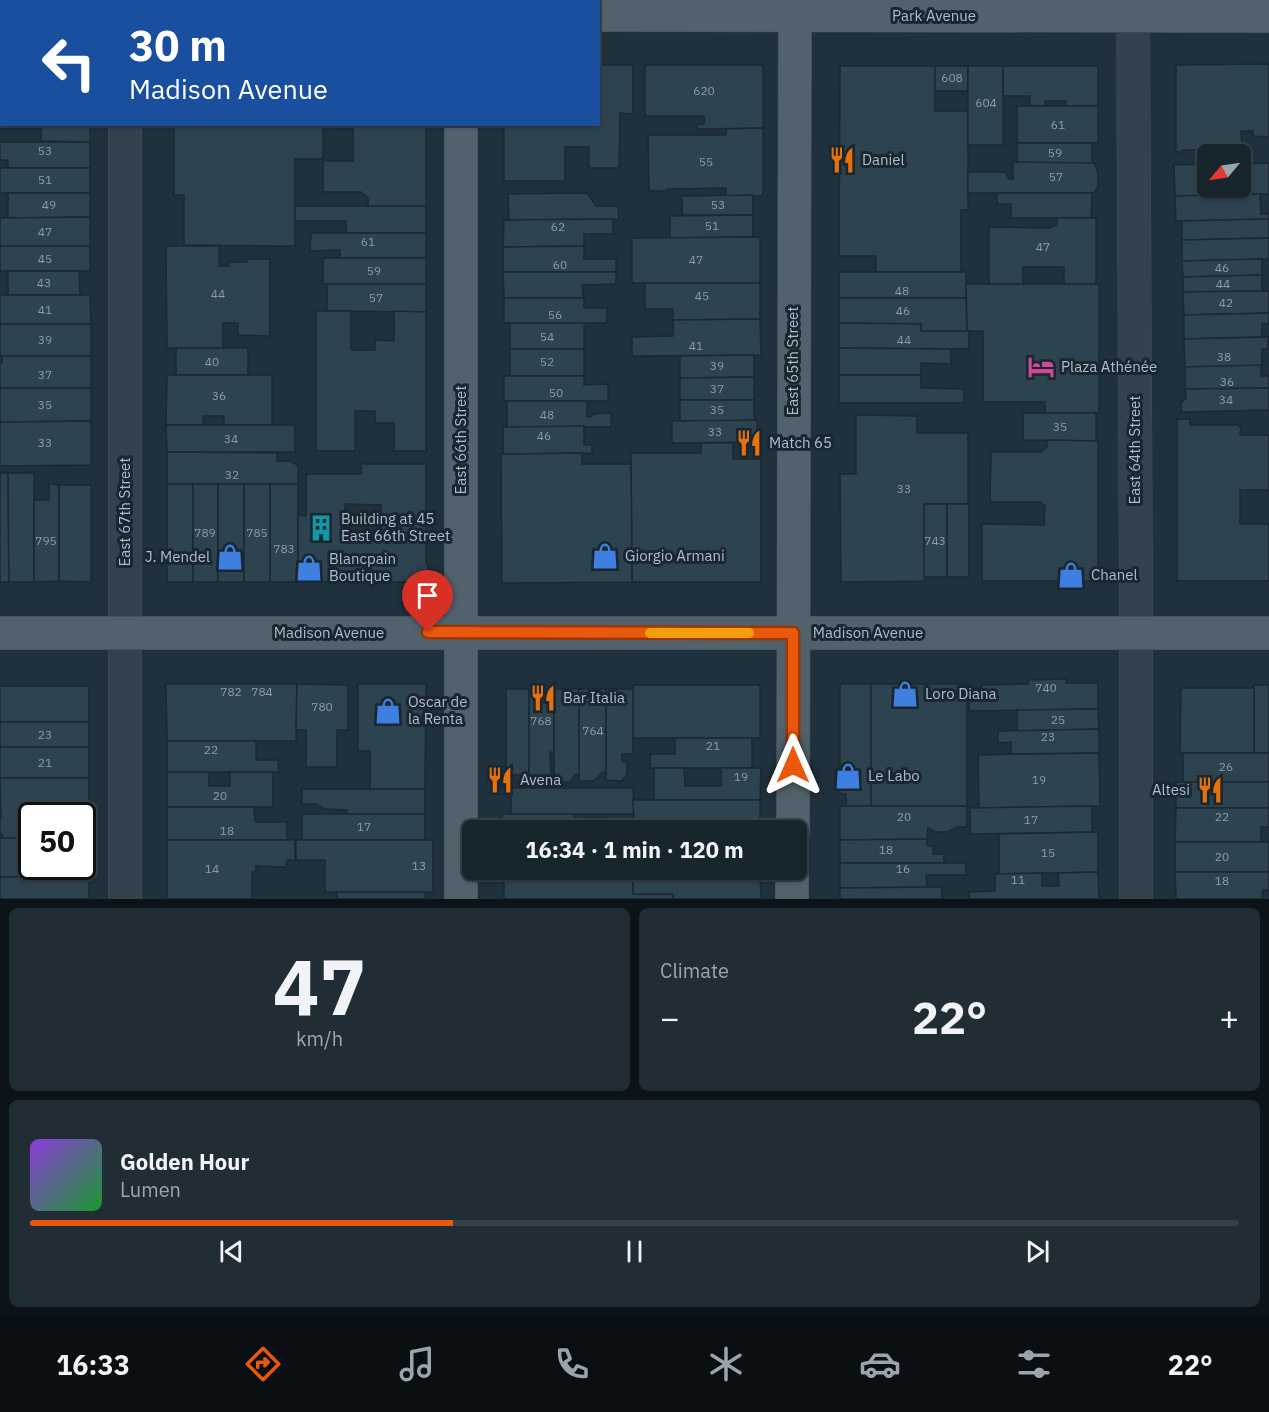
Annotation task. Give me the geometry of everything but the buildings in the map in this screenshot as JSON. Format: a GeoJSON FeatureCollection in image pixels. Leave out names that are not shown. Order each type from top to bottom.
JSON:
{"type":"FeatureCollection","features":[{"type":"Feature","properties":{"kind":"main road","name":"Park Avenue"},"geometry":{"type":"LineString","coordinates":[[600,15],[795,8],[1133,8],[1269,16]]}},
{"type":"Feature","properties":{"kind":"main road","name":"East 65th Street"},"geometry":{"type":"LineString","coordinates":[[792,820],[795,8]]}},
{"type":"Feature","properties":{"kind":"main road","name":"East 66th Street"},"geometry":{"type":"LineString","coordinates":[[461,126],[461,899]]}},
{"type":"Feature","properties":{"kind":"main road","name":"Madison Avenue"},"geometry":{"type":"LineString","coordinates":[[0,633],[1269,633]]}},
{"type":"Feature","properties":{"kind":"main road"},"geometry":{"type":"LineString","coordinates":[[792,880],[792,899]]}},
{"type":"Feature","properties":{"kind":"street","name":"East 64th Street"},"geometry":{"type":"LineString","coordinates":[[1133,8],[1136,899]]}},
{"type":"Feature","properties":{"kind":"street","name":"East 67th Street"},"geometry":{"type":"LineString","coordinates":[[125,126],[125,899]]}},
{"type":"Feature","properties":{"kind":"slow traffic"},"geometry":{"type":"LineString","coordinates":[[650,633],[749,633]]}},
{"type":"Feature","properties":{"kind":"place","name":"Daniel"},"geometry":{"type":"Point","coordinates":[842,160]}},
{"type":"Feature","properties":{"kind":"place","name":"Plaza Athénée"},"geometry":{"type":"Point","coordinates":[1041,367]}},
{"type":"Feature","properties":{"kind":"place","name":"Match 65"},"geometry":{"type":"Point","coordinates":[749,443]}},
{"type":"Feature","properties":{"kind":"place","name":"Building at 45 East 66th Street"},"geometry":{"type":"Point","coordinates":[321,528]}},
{"type":"Feature","properties":{"kind":"place","name":"Giorgio Armani"},"geometry":{"type":"Point","coordinates":[605,556]}},
{"type":"Feature","properties":{"kind":"place","name":"J. Mendel"},"geometry":{"type":"Point","coordinates":[230,557]}},
{"type":"Feature","properties":{"kind":"place","name":"Blancpain Boutique"},"geometry":{"type":"Point","coordinates":[309,568]}},
{"type":"Feature","properties":{"kind":"place","name":"Chanel"},"geometry":{"type":"Point","coordinates":[1071,575]}},
{"type":"Feature","properties":{"kind":"place","name":"Loro Diana"},"geometry":{"type":"Point","coordinates":[905,694]}},
{"type":"Feature","properties":{"kind":"place","name":"Bar Italia"},"geometry":{"type":"Point","coordinates":[543,698]}},
{"type":"Feature","properties":{"kind":"place","name":"Oscar de la Renta"},"geometry":{"type":"Point","coordinates":[388,711]}},
{"type":"Feature","properties":{"kind":"place","name":"Le Labo"},"geometry":{"type":"Point","coordinates":[848,776]}},
{"type":"Feature","properties":{"kind":"place","name":"Avena"},"geometry":{"type":"Point","coordinates":[500,780]}},
{"type":"Feature","properties":{"kind":"place","name":"Altesi"},"geometry":{"type":"Point","coordinates":[1210,790]}},
{"type":"Feature","properties":{"kind":"route"},"geometry":{"type":"LineString","coordinates":[[428,632],[793,633],[793,765]]}}]}
